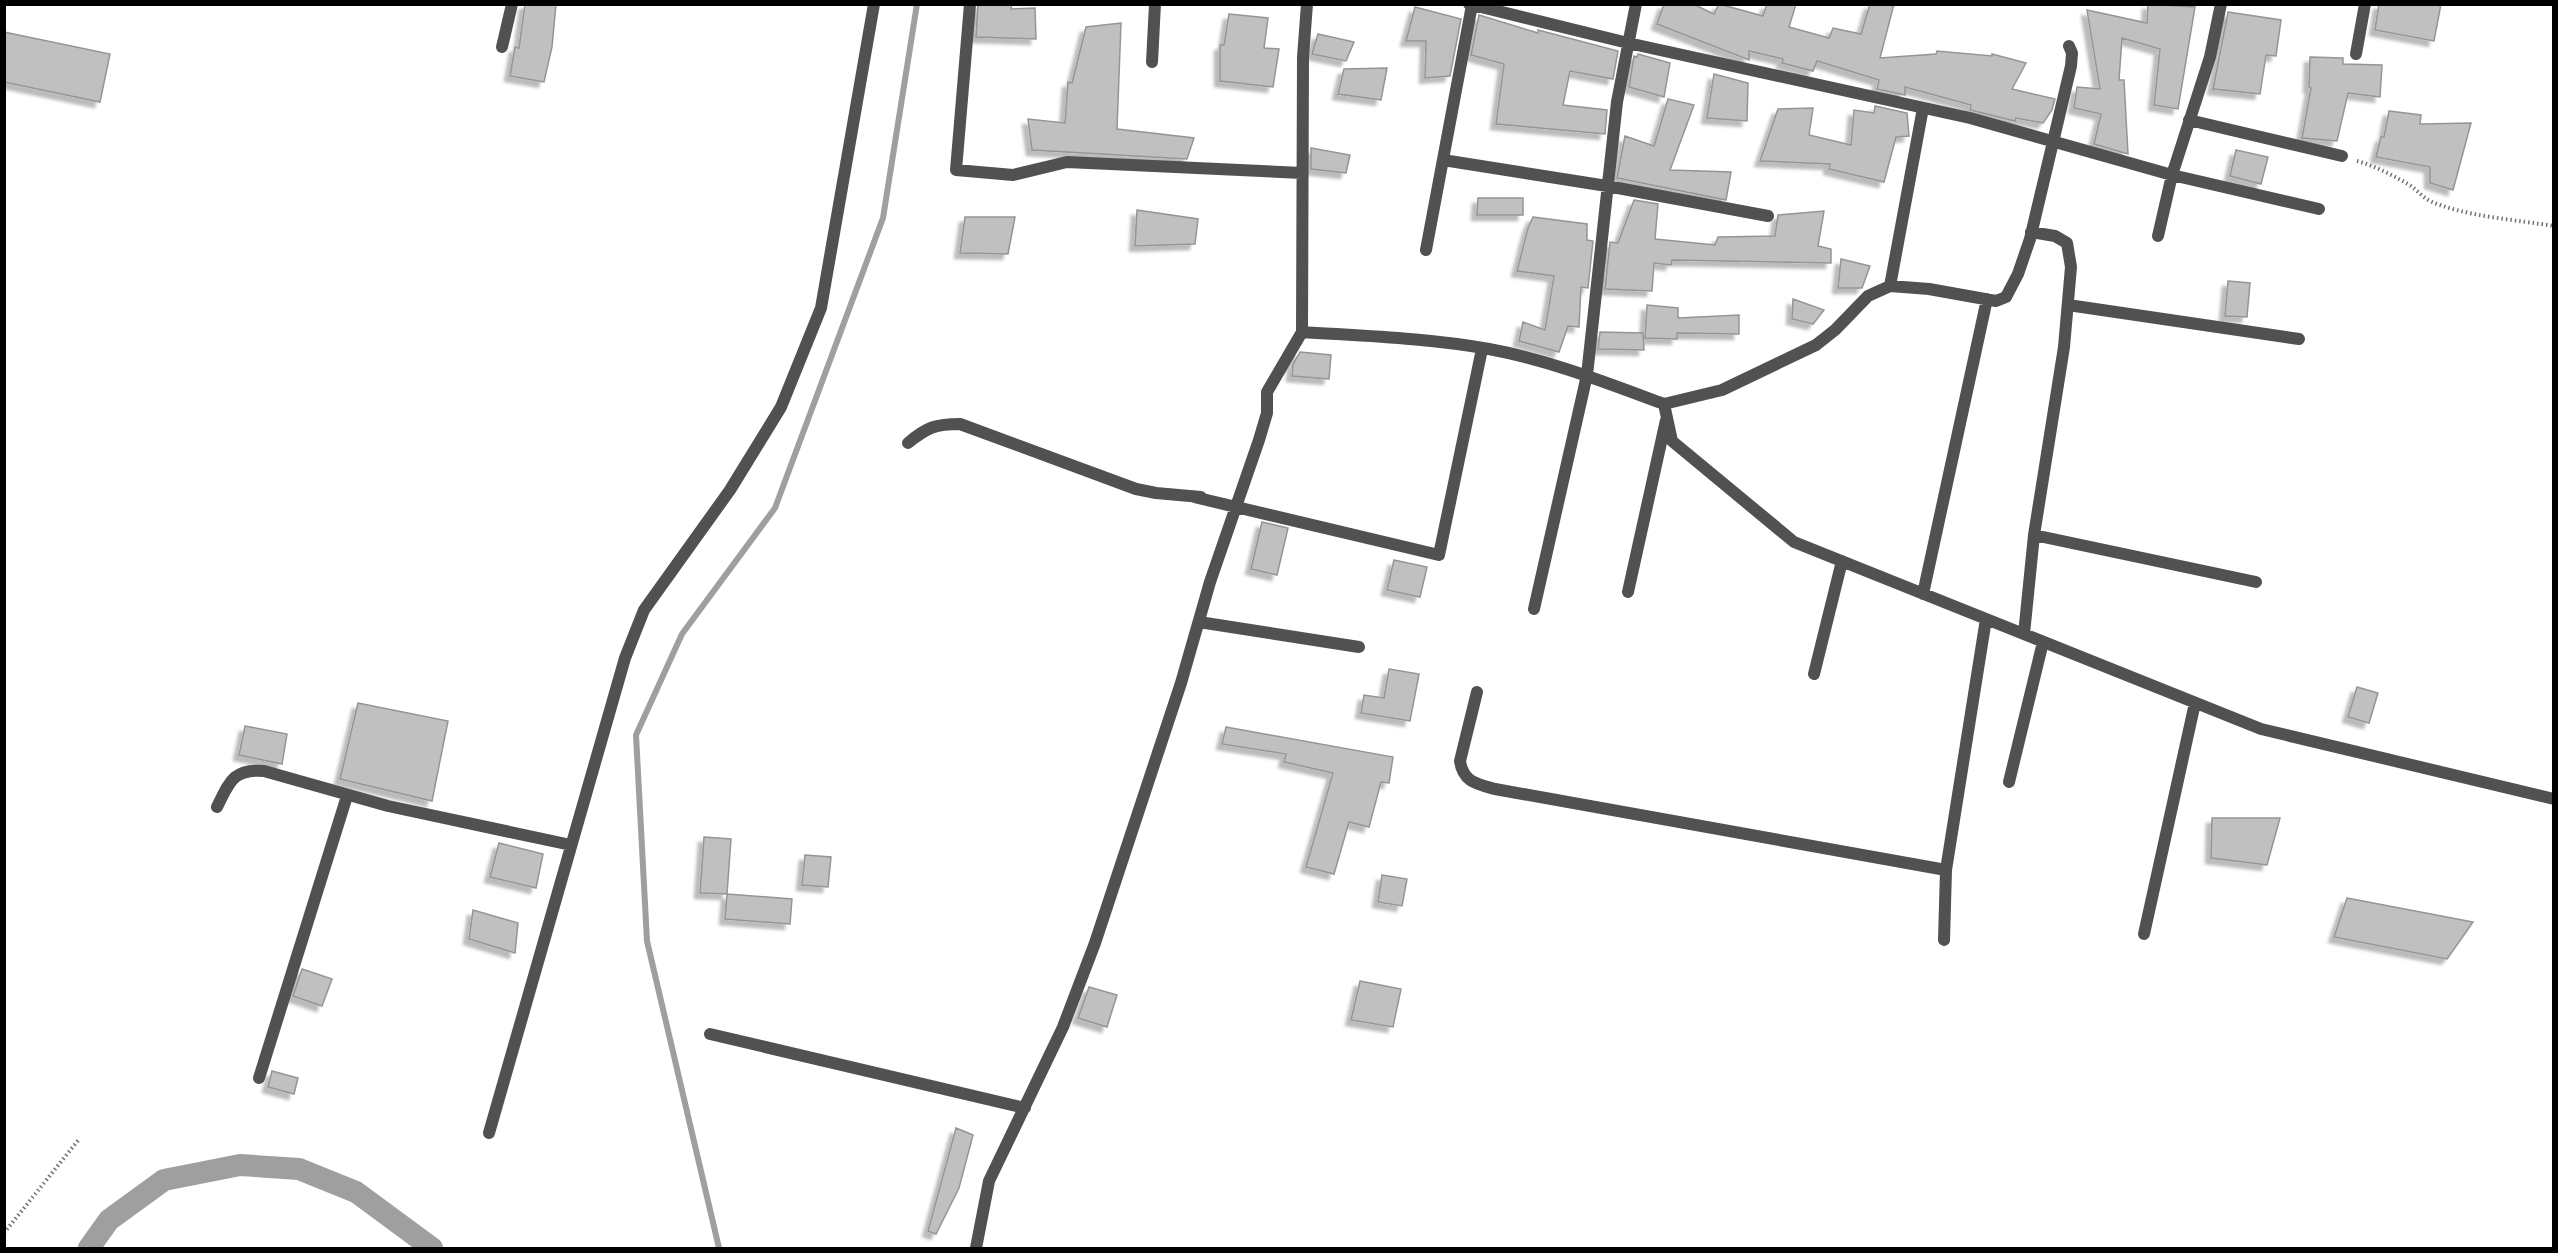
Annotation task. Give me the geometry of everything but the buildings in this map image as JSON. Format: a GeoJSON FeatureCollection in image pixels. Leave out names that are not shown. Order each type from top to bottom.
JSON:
{"type":"FeatureCollection","features":[{"type":"Feature","properties":{"kind":"street"},"geometry":{"type":"LineString","coordinates":[[502,47],[512,4]]}},
{"type":"Feature","properties":{"kind":"street"},"geometry":{"type":"LineString","coordinates":[[489,1133],[625,658],[644,610],[730,490],[781,407],[821,308],[874,4]]}},
{"type":"Feature","properties":{"kind":"street"},"geometry":{"type":"LineString","coordinates":[[970,4],[956,170],[1013,175],[1067,162],[1302,173]]}},
{"type":"Feature","properties":{"kind":"street"},"geometry":{"type":"LineString","coordinates":[[1152,62],[1155,4]]}},
{"type":"Feature","properties":{"kind":"street"},"geometry":{"type":"LineString","coordinates":[[976,1248],[989,1181],[1063,1028],[1095,942],[1267,413],[1267,392],[1302,332],[1303,57],[1307,4]]}},
{"type":"Feature","properties":{"kind":"street"},"geometry":{"type":"LineString","coordinates":[[1534,609],[1587,375],[1617,102],[1636,4]]}},
{"type":"Feature","properties":{"kind":"street"},"geometry":{"type":"LineString","coordinates":[[2158,236],[2172,175],[2210,57],[2221,4]]}},
{"type":"Feature","properties":{"kind":"street"},"geometry":{"type":"LineString","coordinates":[[2356,54],[2365,4]]}},
{"type":"Feature","properties":{"kind":"street"},"geometry":{"type":"LineString","coordinates":[[1426,250],[1471,5],[1628,43],[1923,108],[2172,175],[2319,209]]}},
{"type":"Feature","properties":{"kind":"street"},"geometry":{"type":"LineString","coordinates":[[1302,332],[1417,339],[1482,349],[1587,375],[1666,410],[1722,390],[1816,345],[1835,330],[1868,296],[1890,286],[1996,301],[2006,297],[2018,274],[2031,232],[2071,66],[2072,53],[2069,46]]}},
{"type":"Feature","properties":{"kind":"street"},"geometry":{"type":"LineString","coordinates":[[1890,286],[1923,108]]}},
{"type":"Feature","properties":{"kind":"street"},"geometry":{"type":"LineString","coordinates":[[2189,120],[2342,156]]}},
{"type":"Feature","properties":{"kind":"street"},"geometry":{"type":"LineString","coordinates":[[1443,160],[1607,186],[1768,216]]}},
{"type":"Feature","properties":{"kind":"street"},"geometry":{"type":"LineString","coordinates":[[2024,634],[2034,535],[2055,404],[2071,267],[2067,243],[2055,236],[2031,232]]}},
{"type":"Feature","properties":{"kind":"street"},"geometry":{"type":"LineString","coordinates":[[1923,594],[1987,299]]}},
{"type":"Feature","properties":{"kind":"street"},"geometry":{"type":"LineString","coordinates":[[2068,305],[2299,339]]}},
{"type":"Feature","properties":{"kind":"street"},"geometry":{"type":"LineString","coordinates":[[1194,497],[1439,555],[1482,349]]}},
{"type":"Feature","properties":{"kind":"street"},"geometry":{"type":"LineString","coordinates":[[1666,410],[1672,441],[1794,542],[2261,729],[2553,799]]}},
{"type":"Feature","properties":{"kind":"street"},"geometry":{"type":"LineString","coordinates":[[1628,592],[1666,410]]}},
{"type":"Feature","properties":{"kind":"street"},"geometry":{"type":"LineString","coordinates":[[908,443],[924,430],[939,424],[960,424],[1136,489],[1194,497],[1239,499]]}},
{"type":"Feature","properties":{"kind":"street"},"geometry":{"type":"LineString","coordinates":[[2034,535],[2256,582]]}},
{"type":"Feature","properties":{"kind":"street"},"geometry":{"type":"LineString","coordinates":[[1814,674],[1842,561]]}},
{"type":"Feature","properties":{"kind":"street"},"geometry":{"type":"LineString","coordinates":[[1944,940],[1946,870],[1986,619]]}},
{"type":"Feature","properties":{"kind":"street"},"geometry":{"type":"LineString","coordinates":[[1199,622],[1359,647]]}},
{"type":"Feature","properties":{"kind":"street"},"geometry":{"type":"LineString","coordinates":[[2010,782],[2043,642]]}},
{"type":"Feature","properties":{"kind":"street"},"geometry":{"type":"LineString","coordinates":[[1477,692],[1460,761],[1461,771],[1467,779],[1477,783],[1495,789],[1946,870]]}},
{"type":"Feature","properties":{"kind":"street"},"geometry":{"type":"LineString","coordinates":[[2144,934],[2195,703]]}},
{"type":"Feature","properties":{"kind":"street"},"geometry":{"type":"LineString","coordinates":[[217,807],[229,782],[239,773],[251,770],[264,771],[347,796],[571,845]]}},
{"type":"Feature","properties":{"kind":"street"},"geometry":{"type":"LineString","coordinates":[[259,1078],[347,796]]}},
{"type":"Feature","properties":{"kind":"street"},"geometry":{"type":"LineString","coordinates":[[710,1034],[1025,1107]]}},
{"type":"Feature","properties":{"kind":"path"},"geometry":{"type":"LineString","coordinates":[[2342,156],[2369,164],[2387,173],[2432,202],[2460,210],[2553,226]]}},
{"type":"Feature","properties":{"kind":"path"},"geometry":{"type":"LineString","coordinates":[[4,1233],[80,1138]]}},
{"type":"Feature","properties":{"kind":"waterway"},"geometry":{"type":"LineString","coordinates":[[719,1248],[647,941],[636,735],[682,634],[775,508],[883,218],[917,4]]}},
{"type":"Feature","properties":{"kind":"waterway"},"geometry":{"type":"LineString","coordinates":[[89,1248],[109,1220],[164,1180],[240,1165],[299,1169],[356,1192],[432,1248]]}}]}
